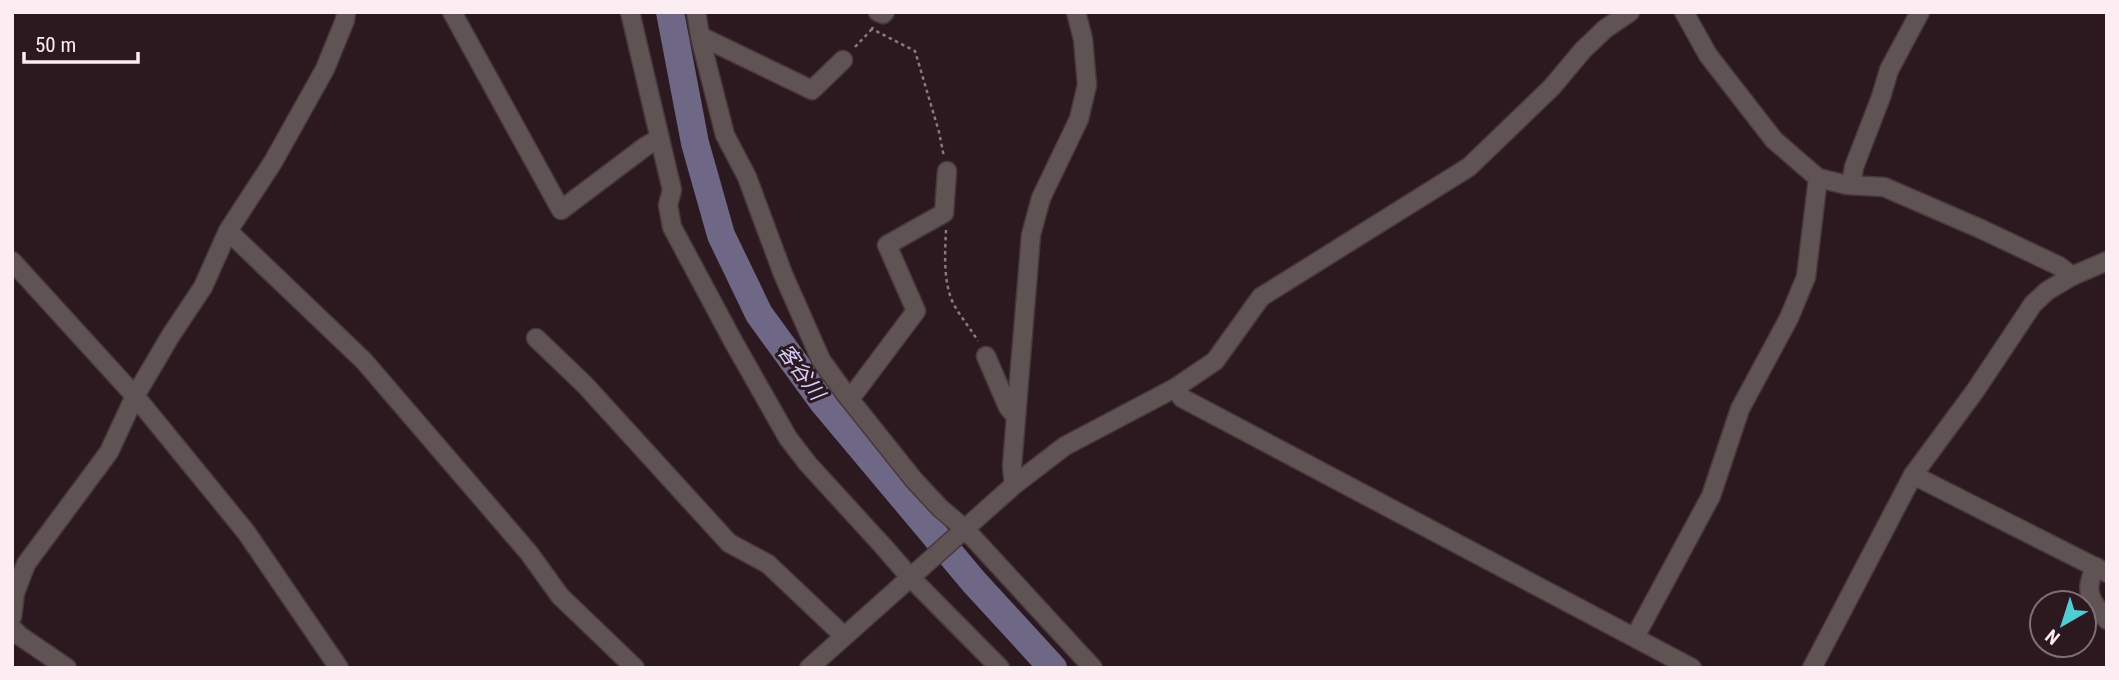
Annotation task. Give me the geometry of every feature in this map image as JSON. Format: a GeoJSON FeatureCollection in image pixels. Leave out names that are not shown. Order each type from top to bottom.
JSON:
{"type":"FeatureCollection","features":[{"type":"Feature","properties":{"kind":"street"},"geometry":{"type":"LineString","coordinates":[[12,617],[15,593],[26,564],[109,452],[135,396],[203,287],[228,230],[273,162],[325,69],[346,12]]}},
{"type":"Feature","properties":{"kind":"street"},"geometry":{"type":"LineString","coordinates":[[452,12],[561,210],[659,139]]}},
{"type":"Feature","properties":{"kind":"street"},"geometry":{"type":"LineString","coordinates":[[630,12],[672,190],[667,205],[672,227],[747,366],[788,438],[808,464],[1000,668]]}},
{"type":"Feature","properties":{"kind":"street"},"geometry":{"type":"LineString","coordinates":[[696,12],[725,135],[747,177],[783,274],[821,360],[914,480],[1093,668]]}},
{"type":"Feature","properties":{"kind":"street"},"geometry":{"type":"LineString","coordinates":[[1014,485],[1012,466],[1031,235],[1041,198],[1079,119],[1087,85],[1083,39],[1076,12]]}},
{"type":"Feature","properties":{"kind":"street"},"geometry":{"type":"LineString","coordinates":[[810,668],[1014,485],[1065,446],[1175,388],[1215,361],[1261,297],[1469,167],[1552,87],[1583,50],[1605,29],[1630,12]]}},
{"type":"Feature","properties":{"kind":"street"},"geometry":{"type":"LineString","coordinates":[[1684,12],[1708,55],[1774,140],[1818,178],[1851,185],[1884,187],[1992,234],[2059,266],[2072,276]]}},
{"type":"Feature","properties":{"kind":"street"},"geometry":{"type":"LineString","coordinates":[[1851,185],[1854,167],[1889,70],[1920,12]]}},
{"type":"Feature","properties":{"kind":"street"},"geometry":{"type":"LineString","coordinates":[[701,36],[812,90],[843,60]]}},
{"type":"Feature","properties":{"kind":"street"},"geometry":{"type":"LineString","coordinates":[[847,396],[856,391],[916,311],[887,245],[944,213],[947,171]]}},
{"type":"Feature","properties":{"kind":"street"},"geometry":{"type":"LineString","coordinates":[[1635,637],[1711,496],[1740,409],[1789,318],[1806,277],[1818,178]]}},
{"type":"Feature","properties":{"kind":"street"},"geometry":{"type":"LineString","coordinates":[[228,230],[364,361],[529,553],[560,596],[635,668]]}},
{"type":"Feature","properties":{"kind":"street"},"geometry":{"type":"LineString","coordinates":[[12,261],[135,396],[246,532],[339,668]]}},
{"type":"Feature","properties":{"kind":"street"},"geometry":{"type":"LineString","coordinates":[[1812,668],[1913,475],[1975,391],[2033,304],[2047,291],[2072,276],[2107,261]]}},
{"type":"Feature","properties":{"kind":"street"},"geometry":{"type":"LineString","coordinates":[[536,338],[585,385],[729,543],[768,564],[844,636]]}},
{"type":"Feature","properties":{"kind":"street"},"geometry":{"type":"LineString","coordinates":[[986,356],[1008,407],[1016,417]]}},
{"type":"Feature","properties":{"kind":"street"},"geometry":{"type":"LineString","coordinates":[[1175,388],[1182,398],[1692,668]]}},
{"type":"Feature","properties":{"kind":"street"},"geometry":{"type":"LineString","coordinates":[[1913,475],[2101,570],[2089,579],[2088,592],[2107,620]]}},
{"type":"Feature","properties":{"kind":"street"},"geometry":{"type":"LineString","coordinates":[[12,628],[67,668]]}},
{"type":"Feature","properties":{"kind":"path"},"geometry":{"type":"LineString","coordinates":[[843,60],[880,17],[915,51],[939,132],[947,171]]}},
{"type":"Feature","properties":{"kind":"path"},"geometry":{"type":"LineString","coordinates":[[944,213],[947,215],[945,261],[953,302],[986,356]]}},
{"type":"Feature","properties":{"kind":"waterway","name":"客谷川"},"geometry":{"type":"LineString","coordinates":[[670,12],[695,143],[721,235],[759,314],[823,402],[974,582],[1053,668]]}}]}
